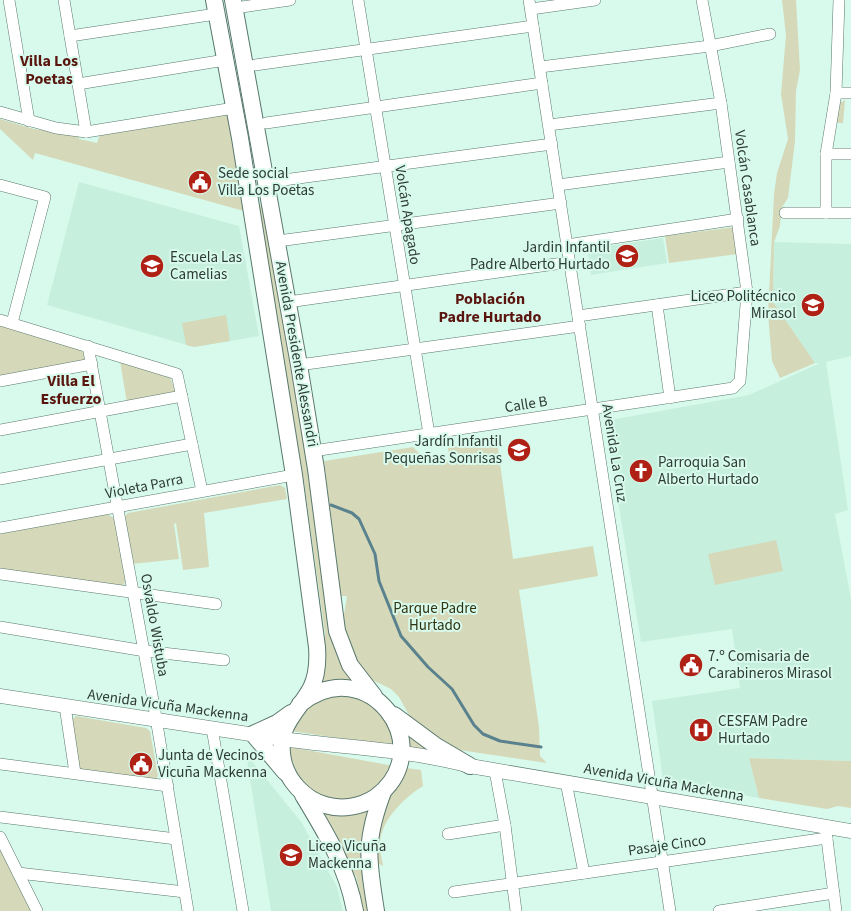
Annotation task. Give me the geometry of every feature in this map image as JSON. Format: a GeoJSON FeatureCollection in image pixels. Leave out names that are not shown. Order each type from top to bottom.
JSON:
{"type":"FeatureCollection","features":[{"type":"Feature","properties":{"kind":"main road","name":"Avenida Presidente Alessandri"},"geometry":{"type":"LineString","coordinates":[[234,4],[299,364],[313,451],[338,638],[350,665],[376,699]]}},
{"type":"Feature","properties":{"kind":"main road","name":"Avenida Presidente Alessandri"},"geometry":{"type":"LineString","coordinates":[[215,7],[234,108],[294,475],[318,654],[313,684],[286,726],[282,738],[283,762],[341,860],[355,911]]}},
{"type":"Feature","properties":{"kind":"main road","name":"Avenida Presidente Alessandri"},"geometry":{"type":"LineString","coordinates":[[297,707],[315,693],[333,688],[360,690],[376,699],[389,710],[400,732],[400,757]]}},
{"type":"Feature","properties":{"kind":"main road"},"geometry":{"type":"LineString","coordinates":[[297,707],[277,723],[253,734],[294,783],[312,799],[336,807],[361,804],[383,792]]}},
{"type":"Feature","properties":{"kind":"main road"},"geometry":{"type":"LineString","coordinates":[[389,710],[431,742],[470,766]]}},
{"type":"Feature","properties":{"kind":"main road"},"geometry":{"type":"LineString","coordinates":[[376,911],[368,846],[372,819],[383,792],[394,777],[400,757]]}},
{"type":"Feature","properties":{"kind":"street"},"geometry":{"type":"LineString","coordinates":[[9,0],[29,121]]}},
{"type":"Feature","properties":{"kind":"street"},"geometry":{"type":"LineString","coordinates":[[64,0],[86,132]]}},
{"type":"Feature","properties":{"kind":"street"},"geometry":{"type":"LineString","coordinates":[[234,4],[290,0]]}},
{"type":"Feature","properties":{"kind":"street","name":"Volcán Apagado"},"geometry":{"type":"LineString","coordinates":[[358,0],[428,434]]}},
{"type":"Feature","properties":{"kind":"street"},"geometry":{"type":"LineString","coordinates":[[530,5],[595,0]]}},
{"type":"Feature","properties":{"kind":"street","name":"Volcán Casablanca"},"geometry":{"type":"LineString","coordinates":[[702,0],[730,162],[746,292],[740,381]]}},
{"type":"Feature","properties":{"kind":"street"},"geometry":{"type":"LineString","coordinates":[[826,213],[826,154],[836,93],[839,0]]}},
{"type":"Feature","properties":{"kind":"street","name":"Avenida La Cruz"},"geometry":{"type":"LineString","coordinates":[[530,5],[670,911]]}},
{"type":"Feature","properties":{"kind":"street"},"geometry":{"type":"LineString","coordinates":[[70,36],[215,7]]}},
{"type":"Feature","properties":{"kind":"street"},"geometry":{"type":"LineString","coordinates":[[255,66],[533,26]]}},
{"type":"Feature","properties":{"kind":"street"},"geometry":{"type":"LineString","coordinates":[[839,28],[851,28]]}},
{"type":"Feature","properties":{"kind":"street"},"geometry":{"type":"LineString","coordinates":[[540,67],[710,46],[770,34]]}},
{"type":"Feature","properties":{"kind":"street"},"geometry":{"type":"LineString","coordinates":[[78,84],[225,60]]}},
{"type":"Feature","properties":{"kind":"street"},"geometry":{"type":"LineString","coordinates":[[266,123],[542,83]]}},
{"type":"Feature","properties":{"kind":"street"},"geometry":{"type":"LineString","coordinates":[[836,93],[851,93]]}},
{"type":"Feature","properties":{"kind":"street"},"geometry":{"type":"LineString","coordinates":[[549,125],[721,103]]}},
{"type":"Feature","properties":{"kind":"street"},"geometry":{"type":"LineString","coordinates":[[0,112],[56,128],[86,132],[234,108]]}},
{"type":"Feature","properties":{"kind":"street"},"geometry":{"type":"LineString","coordinates":[[276,181],[552,144]]}},
{"type":"Feature","properties":{"kind":"street"},"geometry":{"type":"LineString","coordinates":[[826,154],[851,154]]}},
{"type":"Feature","properties":{"kind":"street"},"geometry":{"type":"LineString","coordinates":[[558,185],[730,162]]}},
{"type":"Feature","properties":{"kind":"street"},"geometry":{"type":"LineString","coordinates":[[0,185],[45,197],[12,324]]}},
{"type":"Feature","properties":{"kind":"street"},"geometry":{"type":"LineString","coordinates":[[249,202],[270,198]]}},
{"type":"Feature","properties":{"kind":"street"},"geometry":{"type":"LineString","coordinates":[[278,242],[561,203]]}},
{"type":"Feature","properties":{"kind":"street"},"geometry":{"type":"LineString","coordinates":[[785,213],[851,213]]}},
{"type":"Feature","properties":{"kind":"street"},"geometry":{"type":"LineString","coordinates":[[568,245],[738,219]]}},
{"type":"Feature","properties":{"kind":"street"},"geometry":{"type":"LineString","coordinates":[[288,302],[404,284],[570,262]]}},
{"type":"Feature","properties":{"kind":"street"},"geometry":{"type":"LineString","coordinates":[[299,364],[415,349],[579,321],[657,305],[746,292]]}},
{"type":"Feature","properties":{"kind":"street"},"geometry":{"type":"LineString","coordinates":[[657,305],[670,398]]}},
{"type":"Feature","properties":{"kind":"street"},"geometry":{"type":"LineString","coordinates":[[0,320],[177,374],[202,491]]}},
{"type":"Feature","properties":{"kind":"street","name":"Osvaldo Wistuba"},"geometry":{"type":"LineString","coordinates":[[88,346],[145,651],[188,911]]}},
{"type":"Feature","properties":{"kind":"street"},"geometry":{"type":"LineString","coordinates":[[0,381],[92,364]]}},
{"type":"Feature","properties":{"kind":"street","name":"Calle B"},"geometry":{"type":"LineString","coordinates":[[313,451],[733,388],[740,381]]}},
{"type":"Feature","properties":{"kind":"street"},"geometry":{"type":"LineString","coordinates":[[0,430],[182,396]]}},
{"type":"Feature","properties":{"kind":"street"},"geometry":{"type":"LineString","coordinates":[[0,479],[192,444]]}},
{"type":"Feature","properties":{"kind":"street","name":"Violeta Parra"},"geometry":{"type":"LineString","coordinates":[[0,528],[294,475]]}},
{"type":"Feature","properties":{"kind":"street"},"geometry":{"type":"LineString","coordinates":[[0,574],[216,604]]}},
{"type":"Feature","properties":{"kind":"street"},"geometry":{"type":"LineString","coordinates":[[0,627],[145,651],[224,660]]}},
{"type":"Feature","properties":{"kind":"street","name":"Avenida Vicuña Mackenna"},"geometry":{"type":"LineString","coordinates":[[0,696],[331,745],[362,755],[434,757],[470,766],[651,796],[827,832],[851,831]]}},
{"type":"Feature","properties":{"kind":"street"},"geometry":{"type":"LineString","coordinates":[[65,706],[74,773]]}},
{"type":"Feature","properties":{"kind":"street"},"geometry":{"type":"LineString","coordinates":[[212,728],[243,911]]}},
{"type":"Feature","properties":{"kind":"street"},"geometry":{"type":"LineString","coordinates":[[0,764],[168,786]]}},
{"type":"Feature","properties":{"kind":"street"},"geometry":{"type":"LineString","coordinates":[[495,770],[505,825],[516,911]]}},
{"type":"Feature","properties":{"kind":"street"},"geometry":{"type":"LineString","coordinates":[[566,782],[584,873]]}},
{"type":"Feature","properties":{"kind":"street"},"geometry":{"type":"LineString","coordinates":[[0,817],[176,839]]}},
{"type":"Feature","properties":{"kind":"street"},"geometry":{"type":"LineString","coordinates":[[448,834],[505,825]]}},
{"type":"Feature","properties":{"kind":"street"},"geometry":{"type":"LineString","coordinates":[[827,832],[836,911]]}},
{"type":"Feature","properties":{"kind":"street","name":"Pasaje Cinco"},"geometry":{"type":"LineString","coordinates":[[454,892],[662,861],[827,832]]}},
{"type":"Feature","properties":{"kind":"street"},"geometry":{"type":"LineString","coordinates":[[0,836],[37,911]]}},
{"type":"Feature","properties":{"kind":"street"},"geometry":{"type":"LineString","coordinates":[[18,873],[185,892]]}},
{"type":"Feature","properties":{"kind":"street"},"geometry":{"type":"LineString","coordinates":[[720,911],[834,894]]}},
{"type":"Feature","properties":{"kind":"shaded area","name":"Escuela Las Camelias"},"geometry":{"type":"Polygon","coordinates":[[[79,182],[239,226],[259,336],[194,347],[47,305],[79,182]]]}},
{"type":"Feature","properties":{"kind":"shaded area","name":"Jardin Infantil Padre Alberto Hurtado"},"geometry":{"type":"Polygon","coordinates":[[[663,238],[667,263],[591,275],[587,249],[663,238]]]}},
{"type":"Feature","properties":{"kind":"shaded area"},"geometry":{"type":"Polygon","coordinates":[[[774,242],[851,244],[851,356],[826,362],[848,510],[835,514],[851,599],[851,761],[749,758],[759,798],[663,780],[652,701],[740,688],[732,629],[641,642],[605,421],[749,395],[820,363],[815,363],[773,302],[774,242]]]}},
{"type":"Feature","properties":{"kind":"shaded area","name":"Liceo Vicuña Mackenna"},"geometry":{"type":"Polygon","coordinates":[[[246,754],[302,823],[337,887],[343,911],[271,911],[246,754]]]}},
{"type":"Feature","properties":{"kind":"green space"},"geometry":{"type":"Polygon","coordinates":[[[782,0],[796,0],[800,70],[796,91],[795,141],[788,198],[782,207],[780,226],[774,242],[773,302],[815,363],[780,378],[772,361],[768,314],[774,194],[777,173],[788,139],[781,94],[786,35],[782,0]]]}},
{"type":"Feature","properties":{"kind":"green space"},"geometry":{"type":"Polygon","coordinates":[[[845,100],[843,123],[834,123],[838,104],[845,100]]]}},
{"type":"Feature","properties":{"kind":"green space"},"geometry":{"type":"Polygon","coordinates":[[[228,114],[244,211],[35,153],[33,160],[0,129],[0,119],[34,129],[79,135],[79,139],[97,143],[100,134],[228,114]]]}},
{"type":"Feature","properties":{"kind":"green space"},"geometry":{"type":"Polygon","coordinates":[[[257,206],[262,206],[298,389],[323,569],[359,685],[316,688],[325,634],[304,482],[257,206]]]}},
{"type":"Feature","properties":{"kind":"green space"},"geometry":{"type":"Polygon","coordinates":[[[734,227],[738,254],[669,263],[665,236],[734,227]]]}},
{"type":"Feature","properties":{"kind":"green space"},"geometry":{"type":"Polygon","coordinates":[[[226,315],[230,341],[194,347],[186,345],[182,323],[226,315]]]}},
{"type":"Feature","properties":{"kind":"green space"},"geometry":{"type":"Polygon","coordinates":[[[0,325],[80,350],[84,353],[85,361],[0,376],[0,325]]]}},
{"type":"Feature","properties":{"kind":"green space"},"geometry":{"type":"Polygon","coordinates":[[[120,361],[170,377],[176,393],[127,403],[120,361]]]}},
{"type":"Feature","properties":{"kind":"green space","name":"Parque Padre Hurtado"},"geometry":{"type":"Polygon","coordinates":[[[497,441],[513,559],[593,546],[598,576],[519,590],[539,727],[540,756],[547,763],[459,750],[446,743],[410,717],[399,697],[391,689],[368,678],[356,662],[347,642],[343,621],[347,596],[340,596],[324,461],[413,447],[423,457],[449,461],[448,448],[497,441]]]}},
{"type":"Feature","properties":{"kind":"green space"},"geometry":{"type":"Polygon","coordinates":[[[280,485],[285,488],[287,499],[204,513],[209,567],[183,570],[176,523],[174,524],[179,559],[132,564],[125,516],[128,513],[280,485]]]}},
{"type":"Feature","properties":{"kind":"green space"},"geometry":{"type":"Polygon","coordinates":[[[107,514],[115,519],[126,579],[123,587],[0,572],[0,534],[107,514]]]}},
{"type":"Feature","properties":{"kind":"green space"},"geometry":{"type":"Polygon","coordinates":[[[776,540],[783,571],[715,585],[708,554],[776,540]]]}},
{"type":"Feature","properties":{"kind":"green space"},"geometry":{"type":"Polygon","coordinates":[[[348,694],[377,704],[397,747],[291,731],[294,722],[315,700],[348,694]]]}},
{"type":"Feature","properties":{"kind":"green space"},"geometry":{"type":"Polygon","coordinates":[[[76,716],[146,728],[150,731],[158,776],[155,780],[79,769],[71,720],[76,716]]]}},
{"type":"Feature","properties":{"kind":"green space"},"geometry":{"type":"Polygon","coordinates":[[[407,730],[434,751],[409,748],[407,730]]]}},
{"type":"Feature","properties":{"kind":"green space"},"geometry":{"type":"Polygon","coordinates":[[[290,747],[394,766],[384,783],[373,791],[348,799],[335,799],[311,791],[301,782],[291,761],[290,747]]]}},
{"type":"Feature","properties":{"kind":"green space"},"geometry":{"type":"Polygon","coordinates":[[[749,758],[851,761],[851,808],[838,806],[827,809],[759,798],[749,758]]]}},
{"type":"Feature","properties":{"kind":"green space"},"geometry":{"type":"Polygon","coordinates":[[[406,768],[421,770],[423,786],[402,802],[385,825],[380,845],[383,866],[374,861],[374,836],[389,796],[406,768]]]}},
{"type":"Feature","properties":{"kind":"green space"},"geometry":{"type":"Polygon","coordinates":[[[314,805],[370,805],[371,911],[364,911],[356,876],[352,873],[314,805]]]}},
{"type":"Feature","properties":{"kind":"green space"},"geometry":{"type":"Polygon","coordinates":[[[0,845],[33,911],[0,911],[0,845]]]}},
{"type":"Feature","properties":{"kind":"waterway"},"geometry":{"type":"LineString","coordinates":[[331,505],[352,513],[359,519],[375,554],[379,581],[401,636],[428,667],[452,689],[474,725],[483,734],[500,741],[541,747]]}},
{"type":"Feature","properties":{"kind":"place","name":"Sede social Villa Los Poetas"},"geometry":{"type":"Point","coordinates":[200,182]}},
{"type":"Feature","properties":{"kind":"place","name":"Jardin Infantil Padre Alberto Hurtado"},"geometry":{"type":"Point","coordinates":[627,256]}},
{"type":"Feature","properties":{"kind":"place","name":"Escuela Las Camelias"},"geometry":{"type":"Point","coordinates":[152,266]}},
{"type":"Feature","properties":{"kind":"place","name":"Liceo Politécnico Mirasol"},"geometry":{"type":"Point","coordinates":[813,305]}},
{"type":"Feature","properties":{"kind":"place","name":"Jardín Infantil Pequeñas Sonrisas"},"geometry":{"type":"Point","coordinates":[519,450]}},
{"type":"Feature","properties":{"kind":"place","name":"Parroquia San Alberto Hurtado"},"geometry":{"type":"Point","coordinates":[641,471]}},
{"type":"Feature","properties":{"kind":"place","name":"7.º Comisaria de Carabineros Mirasol"},"geometry":{"type":"Point","coordinates":[691,665]}},
{"type":"Feature","properties":{"kind":"place","name":"CESFAM Padre Hurtado"},"geometry":{"type":"Point","coordinates":[701,730]}},
{"type":"Feature","properties":{"kind":"place","name":"Junta de Vecinos Vicuña Mackenna"},"geometry":{"type":"Point","coordinates":[141,764]}},
{"type":"Feature","properties":{"kind":"place","name":"Liceo Vicuña Mackenna"},"geometry":{"type":"Point","coordinates":[291,855]}},
{"type":"Feature","properties":{"kind":"district","name":"Villa Los Poetas"},"geometry":{"type":"Point","coordinates":[49,69]}},
{"type":"Feature","properties":{"kind":"district","name":"Población Padre Hurtado"},"geometry":{"type":"Point","coordinates":[490,307]}},
{"type":"Feature","properties":{"kind":"district","name":"Villa El Esfuerzo"},"geometry":{"type":"Point","coordinates":[71,389]}}]}
